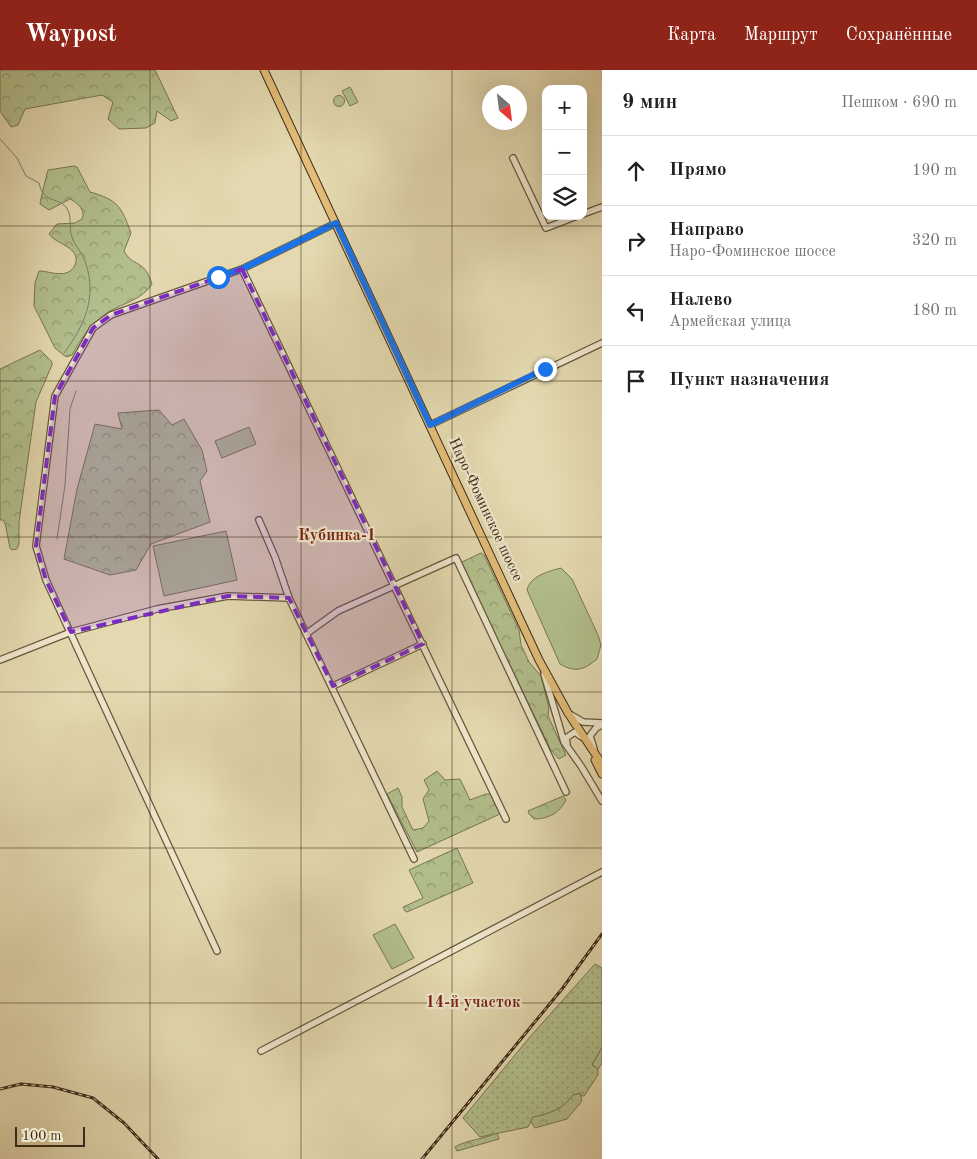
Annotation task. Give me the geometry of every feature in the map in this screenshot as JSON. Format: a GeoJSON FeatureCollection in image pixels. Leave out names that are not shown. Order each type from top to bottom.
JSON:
{"type":"FeatureCollection","features":[{"type":"Feature","properties":{"kind":"main road","name":"Наро-Фоминское шоссе"},"geometry":{"type":"LineString","coordinates":[[264,70],[539,660],[585,740],[602,774]]}},
{"type":"Feature","properties":{"kind":"main road","name":"Наро-Фоминское шоссе"},"geometry":{"type":"LineString","coordinates":[[585,740],[601,762]]}},
{"type":"Feature","properties":{"kind":"street"},"geometry":{"type":"LineString","coordinates":[[512,158],[542,220]]}},
{"type":"Feature","properties":{"kind":"street"},"geometry":{"type":"LineString","coordinates":[[587,213],[602,207]]}},
{"type":"Feature","properties":{"kind":"street"},"geometry":{"type":"LineString","coordinates":[[542,220],[546,228],[567,220]]}},
{"type":"Feature","properties":{"kind":"street"},"geometry":{"type":"LineString","coordinates":[[217,951],[46,580],[36,546],[55,396],[93,328],[111,315],[242,269],[336,223]]}},
{"type":"Feature","properties":{"kind":"street"},"geometry":{"type":"LineString","coordinates":[[242,269],[396,585],[506,819]]}},
{"type":"Feature","properties":{"kind":"street"},"geometry":{"type":"LineString","coordinates":[[430,425],[602,343]]}},
{"type":"Feature","properties":{"kind":"street"},"geometry":{"type":"LineString","coordinates":[[259,520],[275,557],[289,598],[333,686],[414,859]]}},
{"type":"Feature","properties":{"kind":"street"},"geometry":{"type":"LineString","coordinates":[[306,634],[338,611],[456,558],[566,792]]}},
{"type":"Feature","properties":{"kind":"street"},"geometry":{"type":"LineString","coordinates":[[0,660],[71,632],[157,610],[228,596],[289,598]]}},
{"type":"Feature","properties":{"kind":"street"},"geometry":{"type":"LineString","coordinates":[[333,686],[423,644]]}},
{"type":"Feature","properties":{"kind":"street"},"geometry":{"type":"LineString","coordinates":[[539,660],[559,730],[602,801]]}},
{"type":"Feature","properties":{"kind":"street"},"geometry":{"type":"LineString","coordinates":[[568,712],[582,722],[602,724]]}},
{"type":"Feature","properties":{"kind":"street"},"geometry":{"type":"LineString","coordinates":[[601,762],[590,736],[602,724]]}},
{"type":"Feature","properties":{"kind":"street"},"geometry":{"type":"LineString","coordinates":[[570,751],[567,742],[568,735],[575,732],[585,740]]}},
{"type":"Feature","properties":{"kind":"street"},"geometry":{"type":"LineString","coordinates":[[260,1050],[602,872]]}},
{"type":"Feature","properties":{"kind":"highlighted area"},"geometry":{"type":"Polygon","coordinates":[[[242,269],[423,644],[333,686],[289,598],[228,596],[71,632],[46,580],[36,546],[55,396],[93,328],[111,315],[242,269]]]}},
{"type":"Feature","properties":{"kind":"green space"},"geometry":{"type":"Polygon","coordinates":[[[0,70],[155,70],[178,118],[171,121],[157,111],[155,123],[146,128],[119,129],[108,119],[113,102],[102,95],[25,109],[18,125],[11,127],[0,111],[0,70]]]}},
{"type":"Feature","properties":{"kind":"green space"},"geometry":{"type":"Polygon","coordinates":[[[350,87],[358,102],[350,106],[342,91],[350,87]]]}},
{"type":"Feature","properties":{"kind":"green space"},"geometry":{"type":"Polygon","coordinates":[[[339,95],[345,101],[339,107],[333,101],[339,95]]]}},
{"type":"Feature","properties":{"kind":"green space"},"geometry":{"type":"Polygon","coordinates":[[[77,167],[90,192],[113,201],[121,210],[131,233],[124,251],[131,260],[146,270],[152,284],[138,297],[110,311],[98,320],[83,336],[72,355],[66,357],[55,348],[34,306],[35,283],[39,271],[58,274],[72,270],[75,265],[75,254],[49,234],[57,224],[75,223],[82,219],[82,210],[70,199],[49,210],[40,204],[48,170],[77,167]]]}},
{"type":"Feature","properties":{"kind":"green space"},"geometry":{"type":"Polygon","coordinates":[[[40,350],[52,362],[52,365],[36,402],[19,522],[19,544],[17,549],[12,550],[5,523],[3,520],[0,520],[0,369],[40,350]]]}},
{"type":"Feature","properties":{"kind":"green space"},"geometry":{"type":"Polygon","coordinates":[[[159,410],[172,425],[184,419],[202,450],[207,471],[200,481],[210,522],[151,544],[136,570],[110,575],[64,559],[77,489],[95,424],[122,429],[118,413],[159,410]]]}},
{"type":"Feature","properties":{"kind":"green space"},"geometry":{"type":"Polygon","coordinates":[[[249,427],[256,444],[222,458],[215,441],[249,427]]]}},
{"type":"Feature","properties":{"kind":"green space"},"geometry":{"type":"Polygon","coordinates":[[[226,531],[237,580],[164,596],[153,546],[226,531]]]}},
{"type":"Feature","properties":{"kind":"green space"},"geometry":{"type":"Polygon","coordinates":[[[481,553],[484,555],[519,630],[521,645],[529,662],[541,676],[549,708],[548,716],[566,755],[559,759],[551,750],[461,565],[462,562],[481,553]]]}},
{"type":"Feature","properties":{"kind":"green space"},"geometry":{"type":"Polygon","coordinates":[[[561,568],[572,579],[601,645],[597,659],[584,668],[570,669],[560,664],[527,590],[536,578],[561,568]]]}},
{"type":"Feature","properties":{"kind":"green space"},"geometry":{"type":"Polygon","coordinates":[[[437,771],[445,780],[460,779],[470,800],[491,794],[500,814],[417,852],[387,794],[398,788],[402,797],[402,807],[413,830],[423,828],[429,821],[423,799],[429,790],[424,780],[437,771]]]}},
{"type":"Feature","properties":{"kind":"green space"},"geometry":{"type":"Polygon","coordinates":[[[563,796],[566,800],[553,814],[544,818],[534,819],[529,814],[528,811],[563,796]]]}},
{"type":"Feature","properties":{"kind":"green space"},"geometry":{"type":"Polygon","coordinates":[[[457,848],[473,883],[407,912],[405,911],[403,907],[423,898],[409,870],[457,848]]]}},
{"type":"Feature","properties":{"kind":"green space"},"geometry":{"type":"Polygon","coordinates":[[[395,924],[414,958],[392,969],[373,935],[395,924]]]}},
{"type":"Feature","properties":{"kind":"green space"},"geometry":{"type":"Polygon","coordinates":[[[595,964],[602,968],[602,1047],[592,1065],[598,1069],[598,1075],[584,1096],[581,1096],[580,1093],[573,1095],[565,1104],[555,1110],[533,1117],[528,1127],[480,1137],[463,1118],[529,1038],[595,964]]]}},
{"type":"Feature","properties":{"kind":"green space"},"geometry":{"type":"Polygon","coordinates":[[[602,1047],[602,1063],[598,1069],[592,1065],[602,1047]]]}},
{"type":"Feature","properties":{"kind":"green space"},"geometry":{"type":"Polygon","coordinates":[[[580,1093],[582,1101],[567,1119],[535,1128],[531,1122],[532,1117],[555,1110],[572,1095],[580,1093]]]}},
{"type":"Feature","properties":{"kind":"green space"},"geometry":{"type":"Polygon","coordinates":[[[497,1132],[499,1139],[457,1151],[455,1147],[465,1142],[487,1137],[497,1132]]]}},
{"type":"Feature","properties":{"kind":"waterway"},"geometry":{"type":"LineString","coordinates":[[0,139],[17,158],[26,176],[39,183],[47,197],[66,207],[73,240],[86,264],[90,289],[87,312],[77,333],[64,353]]}},
{"type":"Feature","properties":{"kind":"waterway"},"geometry":{"type":"LineString","coordinates":[[57,539],[65,485],[70,409],[76,391]]}},
{"type":"Feature","properties":{"kind":"railway"},"geometry":{"type":"LineString","coordinates":[[422,1159],[562,989],[602,934]]}},
{"type":"Feature","properties":{"kind":"railway"},"geometry":{"type":"LineString","coordinates":[[0,1089],[21,1084],[53,1087],[93,1098],[124,1123],[158,1159]]}},
{"type":"Feature","properties":{"kind":"district","name":"Кубинка-1"},"geometry":{"type":"Point","coordinates":[337,536]}},
{"type":"Feature","properties":{"kind":"district","name":"14-й участок"},"geometry":{"type":"Point","coordinates":[473,1003]}},
{"type":"Feature","properties":{"kind":"route"},"geometry":{"type":"LineString","coordinates":[[218,277],[242,269],[336,223],[430,425],[545,369]]}}]}
